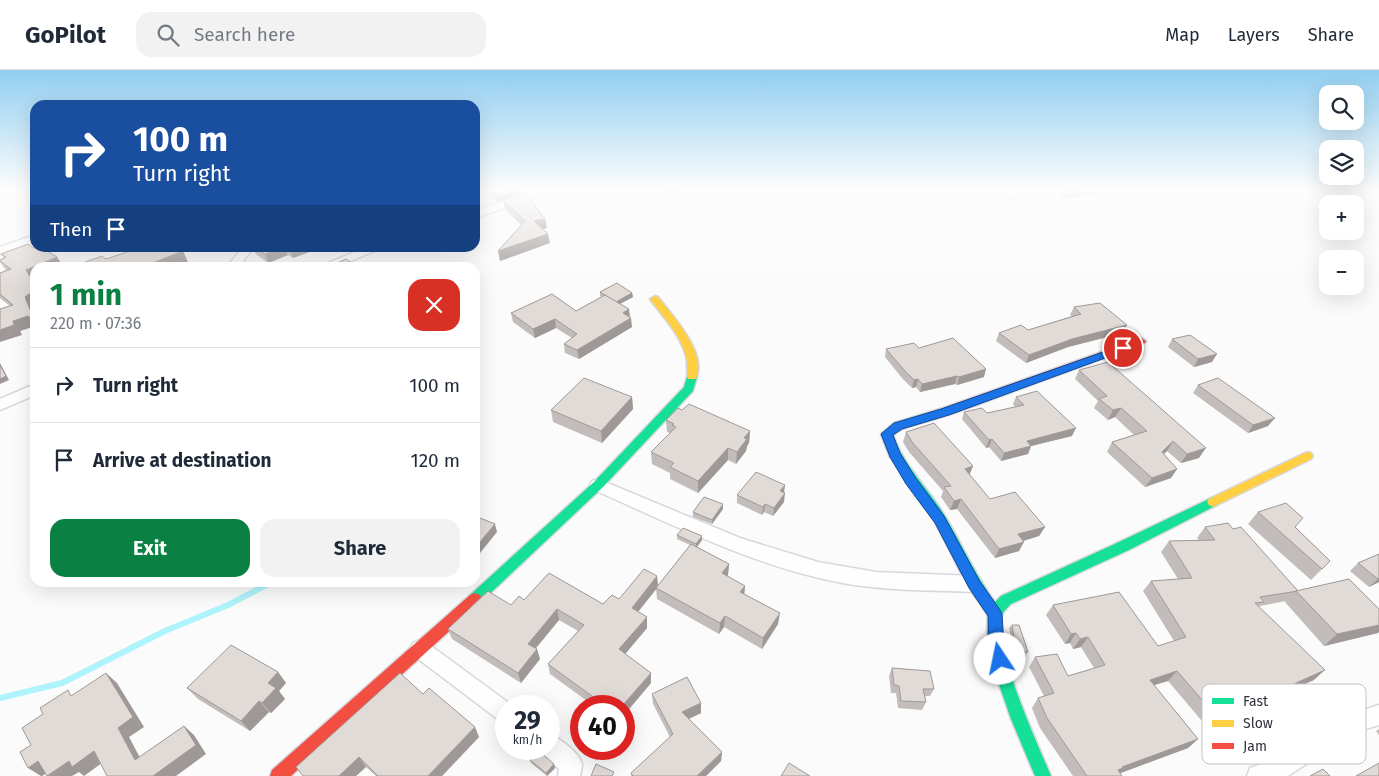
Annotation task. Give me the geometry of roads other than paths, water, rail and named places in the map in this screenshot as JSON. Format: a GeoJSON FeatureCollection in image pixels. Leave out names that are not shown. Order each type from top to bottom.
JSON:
{"type":"FeatureCollection","features":[{"type":"Feature","properties":{"kind":"street"},"geometry":{"type":"LineString","coordinates":[[0,251],[30,240]]}},
{"type":"Feature","properties":{"kind":"street"},"geometry":{"type":"LineString","coordinates":[[237,262],[245,252]]}},
{"type":"Feature","properties":{"kind":"street"},"geometry":{"type":"LineString","coordinates":[[337,262],[363,252]]}},
{"type":"Feature","properties":{"kind":"street"},"geometry":{"type":"LineString","coordinates":[[278,776],[420,649],[598,485],[689,388],[694,369],[685,340],[655,299]]}},
{"type":"Feature","properties":{"kind":"street"},"geometry":{"type":"LineString","coordinates":[[1043,776],[1013,703],[996,645],[995,614],[974,584],[940,519],[894,454],[887,434],[898,426],[945,412],[1141,342]]}},
{"type":"Feature","properties":{"kind":"street"},"geometry":{"type":"LineString","coordinates":[[0,405],[30,391]]}},
{"type":"Feature","properties":{"kind":"street"},"geometry":{"type":"LineString","coordinates":[[995,614],[1006,600],[1124,546],[1307,456]]}},
{"type":"Feature","properties":{"kind":"street"},"geometry":{"type":"LineString","coordinates":[[598,485],[738,544],[818,570],[858,578],[974,584]]}},
{"type":"Feature","properties":{"kind":"street"},"geometry":{"type":"LineString","coordinates":[[420,649],[495,704]]}},
{"type":"Feature","properties":{"kind":"street"},"geometry":{"type":"LineString","coordinates":[[1366,719],[1379,715]]}},
{"type":"Feature","properties":{"kind":"street"},"geometry":{"type":"LineString","coordinates":[[560,755],[571,765],[569,776]]}},
{"type":"Feature","properties":{"kind":"street"},"geometry":{"type":"LineString","coordinates":[[1258,776],[1287,764]]}},
{"type":"Feature","properties":{"kind":"waterway"},"geometry":{"type":"LineString","coordinates":[[0,698],[62,683],[165,631],[228,605],[262,587]]}}]}
